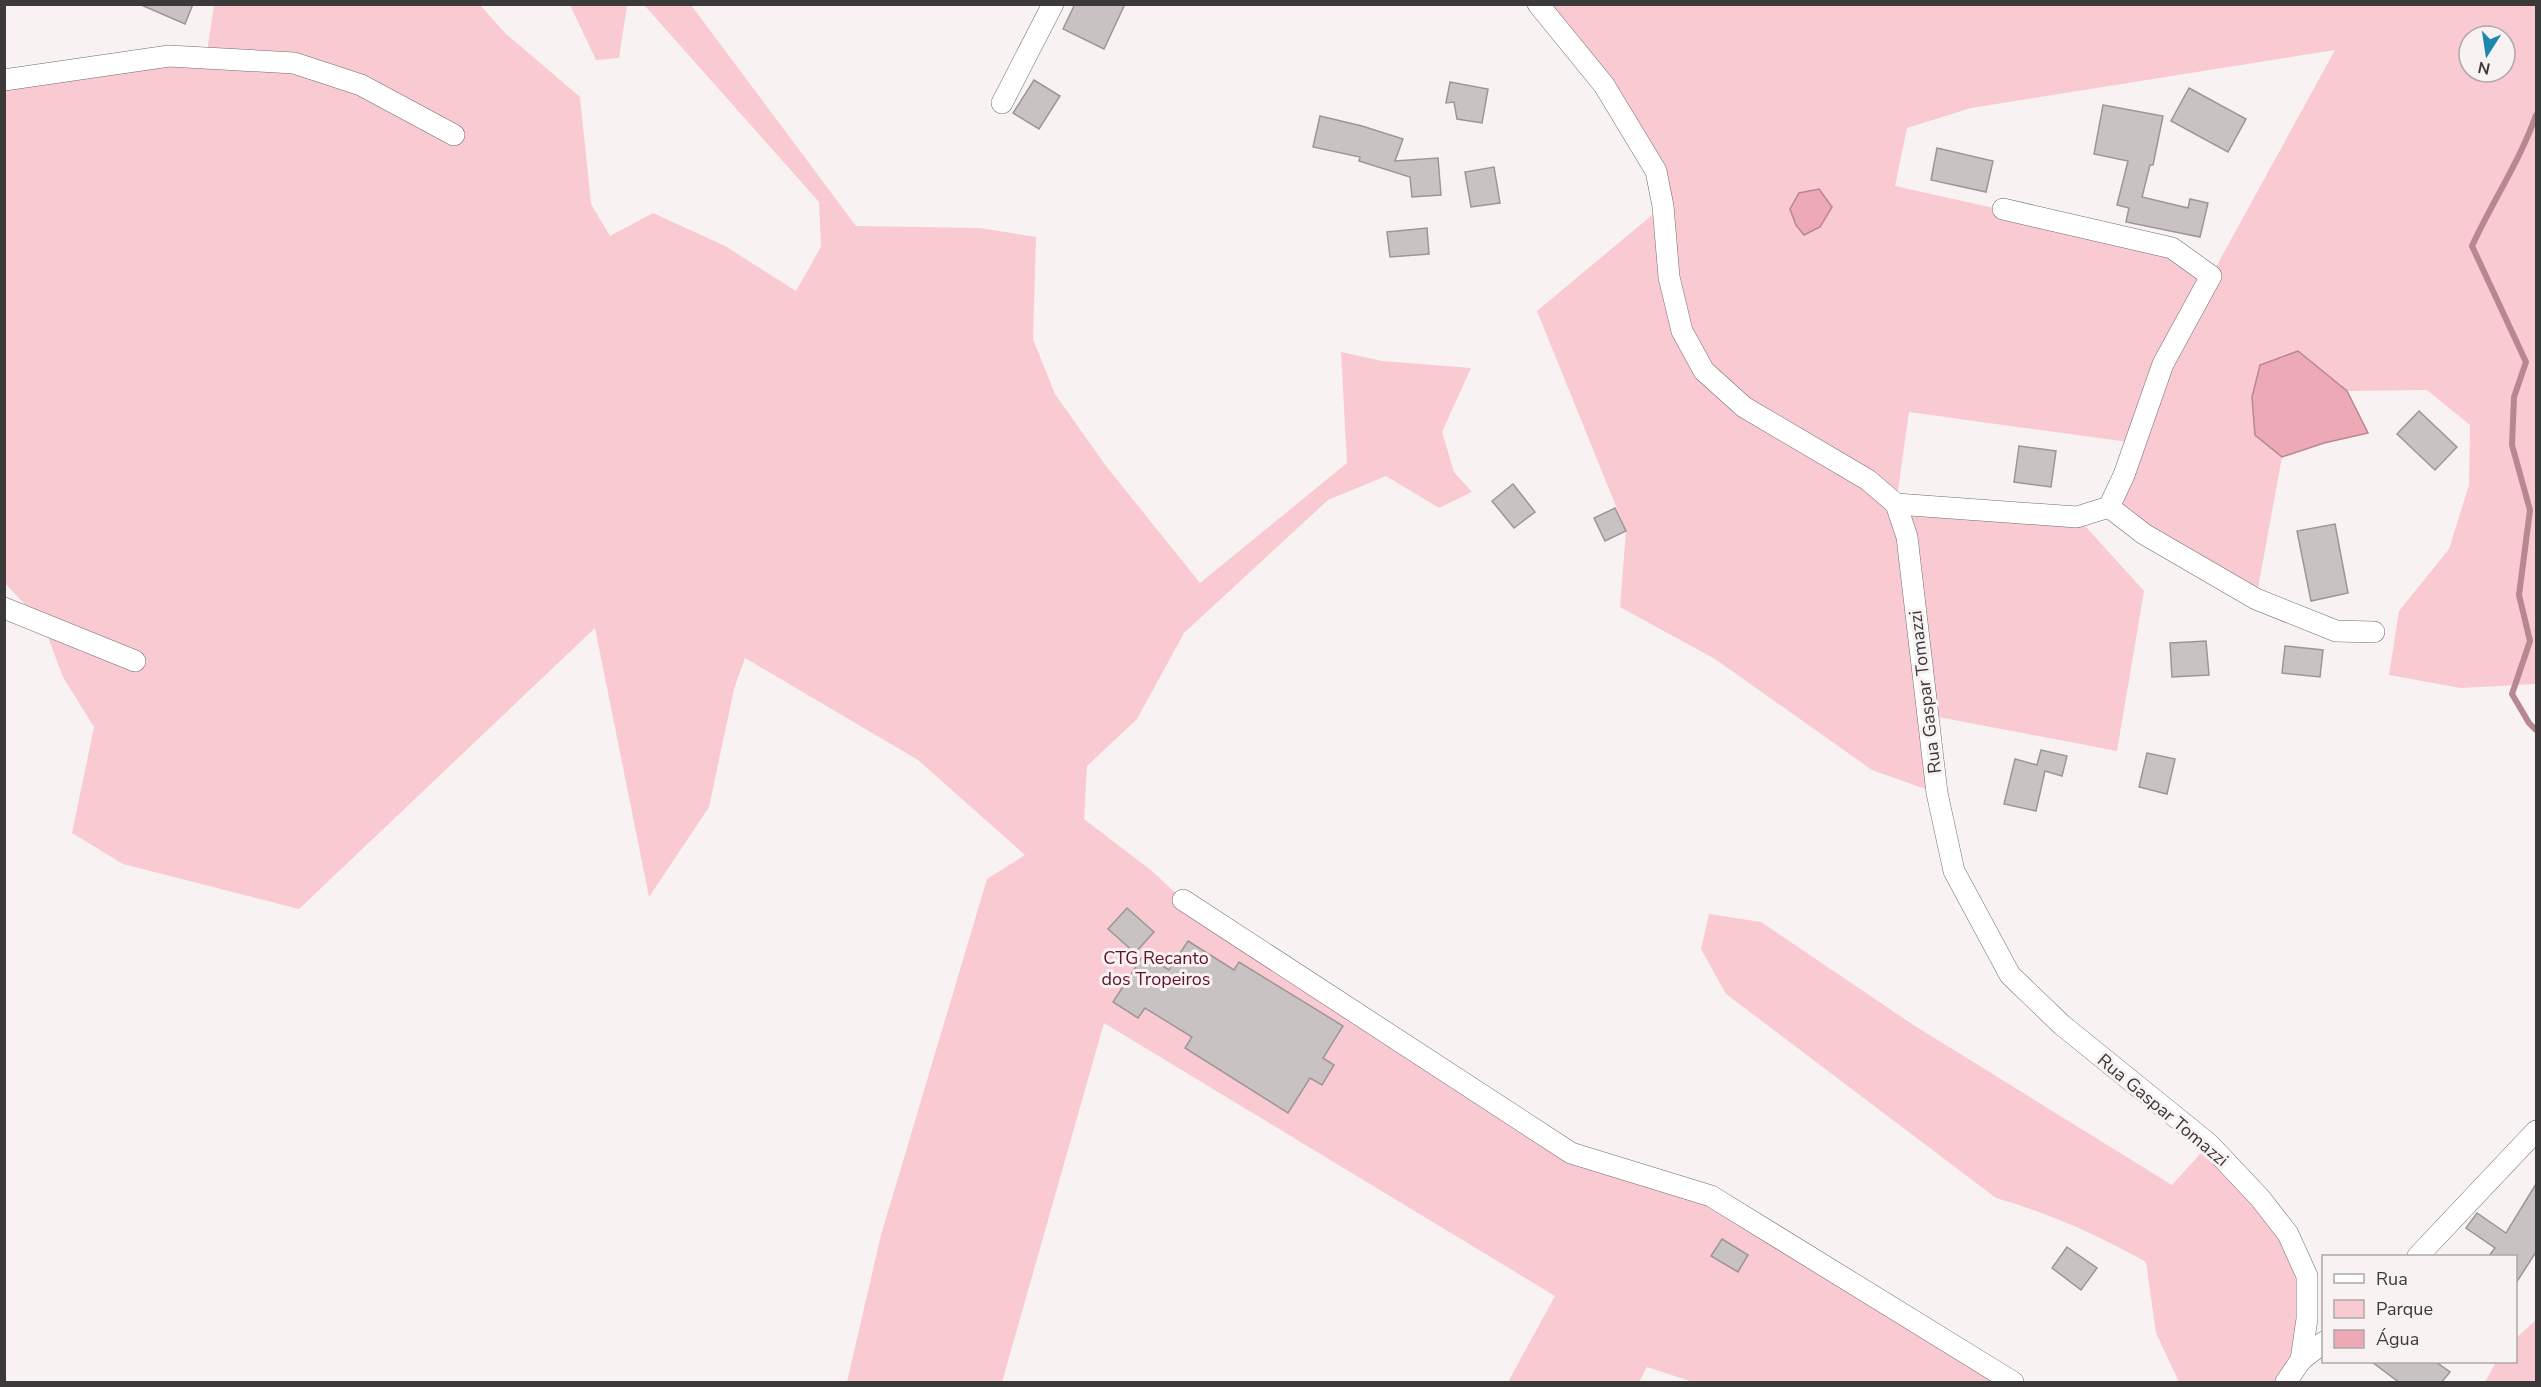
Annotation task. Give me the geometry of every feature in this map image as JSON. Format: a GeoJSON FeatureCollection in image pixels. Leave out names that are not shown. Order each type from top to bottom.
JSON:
{"type":"FeatureCollection","features":[{"type":"Feature","properties":{"kind":"street"},"geometry":{"type":"LineString","coordinates":[[1002,103],[1053,4]]}},
{"type":"Feature","properties":{"kind":"street"},"geometry":{"type":"LineString","coordinates":[[1538,4],[1604,85],[1656,171],[1663,206],[1670,278],[1682,331],[1704,371],[1744,407],[1868,480],[1896,504],[2077,517],[2109,507],[2124,476],[2163,364],[2211,276],[2172,248],[2003,209]]}},
{"type":"Feature","properties":{"kind":"street"},"geometry":{"type":"LineString","coordinates":[[4,80],[169,56],[294,63],[362,85],[454,135]]}},
{"type":"Feature","properties":{"kind":"street","name":"Rua Gaspar Tomazzi"},"geometry":{"type":"LineString","coordinates":[[1896,504],[1907,537],[1937,793],[1954,871],[2010,975],[2062,1025],[2210,1144],[2260,1198],[2288,1234],[2307,1276],[2307,1319],[2301,1360],[2286,1383]]}},
{"type":"Feature","properties":{"kind":"street"},"geometry":{"type":"LineString","coordinates":[[2109,507],[2144,534],[2256,598],[2336,631],[2374,632]]}},
{"type":"Feature","properties":{"kind":"street"},"geometry":{"type":"LineString","coordinates":[[4,608],[135,661]]}},
{"type":"Feature","properties":{"kind":"street"},"geometry":{"type":"LineString","coordinates":[[1183,900],[1571,1153],[1711,1196],[2013,1383]]}},
{"type":"Feature","properties":{"kind":"street"},"geometry":{"type":"LineString","coordinates":[[2420,1255],[2536,1131]]}},
{"type":"Feature","properties":{"kind":"street"},"geometry":{"type":"LineString","coordinates":[[2301,1360],[2322,1344]]}},
{"type":"Feature","properties":{"kind":"green space"},"geometry":{"type":"Polygon","coordinates":[[[214,5],[480,5],[505,33],[580,97],[591,204],[610,236],[653,213],[725,246],[796,291],[821,247],[819,202],[645,6],[627,6],[619,58],[596,60],[570,5],[691,5],[856,226],[980,228],[1036,237],[1033,339],[1055,394],[1106,466],[1200,583],[1347,463],[1341,352],[1382,361],[1471,368],[1442,432],[1454,472],[1472,492],[1439,508],[1386,476],[1328,500],[1184,633],[1137,719],[1087,766],[1084,819],[1152,871],[1183,900],[1571,1153],[1711,1196],[2013,1382],[1693,1382],[1647,1367],[1639,1382],[1508,1382],[1555,1296],[1104,1023],[1002,1382],[847,1382],[881,1235],[987,879],[1025,855],[918,760],[745,658],[734,689],[709,807],[649,897],[595,628],[299,909],[123,864],[72,833],[94,727],[63,677],[43,624],[5,583],[4,80],[206,58],[214,5]]]}},
{"type":"Feature","properties":{"kind":"green space"},"geometry":{"type":"Polygon","coordinates":[[[1538,5],[2536,5],[2536,684],[2461,688],[2389,675],[2399,611],[2449,549],[2469,485],[2470,425],[2427,390],[2347,391],[2297,351],[2255,435],[2282,457],[2256,599],[2109,507],[2135,443],[1909,412],[1896,504],[2077,517],[2144,591],[2117,751],[1928,715],[1937,793],[1872,770],[1715,659],[1620,607],[1626,531],[1537,311],[1663,206],[1656,171],[1538,5]],[[2335,50],[1971,108],[1907,128],[1895,186],[2172,248],[2211,276],[2335,50]]]}},
{"type":"Feature","properties":{"kind":"green space"},"geometry":{"type":"Polygon","coordinates":[[[1709,914],[1761,922],[1915,1026],[2172,1185],[2209,1144],[2307,1276],[2286,1382],[2179,1382],[2156,1333],[2146,1262],[2073,1226],[1996,1198],[1726,994],[1701,949],[1709,914]]]}},
{"type":"Feature","properties":{"kind":"green space"},"geometry":{"type":"Polygon","coordinates":[[[2536,1320],[2536,1382],[2485,1382],[2495,1363],[2517,1363],[2517,1337],[2536,1320]]]}},
{"type":"Feature","properties":{"kind":"water"},"geometry":{"type":"Polygon","coordinates":[[[1819,189],[1832,207],[1820,227],[1804,235],[1796,225],[1790,209],[1799,193],[1819,189]]]}},
{"type":"Feature","properties":{"kind":"water"},"geometry":{"type":"Polygon","coordinates":[[[2298,351],[2347,391],[2368,433],[2324,443],[2282,457],[2255,435],[2252,397],[2260,365],[2298,351]]]}},
{"type":"Feature","properties":{"kind":"building"},"geometry":{"type":"Polygon","coordinates":[[[139,4],[193,4],[185,24],[139,4]]]}},
{"type":"Feature","properties":{"kind":"building"},"geometry":{"type":"Polygon","coordinates":[[[1075,4],[1125,4],[1104,49],[1063,29],[1075,4]]]}},
{"type":"Feature","properties":{"kind":"building"},"geometry":{"type":"Polygon","coordinates":[[[1034,80],[1060,96],[1039,129],[1013,113],[1034,80]]]}},
{"type":"Feature","properties":{"kind":"building"},"geometry":{"type":"Polygon","coordinates":[[[1450,82],[1488,89],[1482,123],[1457,119],[1454,102],[1446,103],[1450,82]]]}},
{"type":"Feature","properties":{"kind":"building"},"geometry":{"type":"Polygon","coordinates":[[[2189,88],[2246,119],[2228,152],[2171,121],[2189,88]]]}},
{"type":"Feature","properties":{"kind":"building"},"geometry":{"type":"Polygon","coordinates":[[[2103,105],[2163,116],[2153,165],[2150,165],[2142,197],[2188,208],[2190,199],[2208,203],[2200,237],[2126,222],[2129,208],[2117,205],[2128,161],[2094,154],[2103,105]]]}},
{"type":"Feature","properties":{"kind":"building"},"geometry":{"type":"Polygon","coordinates":[[[1320,116],[1403,139],[1395,161],[1438,158],[1441,195],[1412,197],[1410,177],[1359,161],[1360,157],[1313,147],[1320,116]]]}},
{"type":"Feature","properties":{"kind":"building"},"geometry":{"type":"Polygon","coordinates":[[[1937,148],[1993,161],[1986,192],[1931,180],[1937,148]]]}},
{"type":"Feature","properties":{"kind":"building"},"geometry":{"type":"Polygon","coordinates":[[[1494,167],[1500,203],[1471,207],[1465,172],[1494,167]]]}},
{"type":"Feature","properties":{"kind":"building"},"geometry":{"type":"Polygon","coordinates":[[[1427,228],[1429,254],[1390,257],[1387,232],[1427,228]]]}},
{"type":"Feature","properties":{"kind":"building"},"geometry":{"type":"Polygon","coordinates":[[[2419,411],[2457,447],[2435,470],[2397,434],[2419,411]]]}},
{"type":"Feature","properties":{"kind":"building"},"geometry":{"type":"Polygon","coordinates":[[[2019,446],[2056,451],[2051,487],[2014,482],[2019,446]]]}},
{"type":"Feature","properties":{"kind":"building"},"geometry":{"type":"Polygon","coordinates":[[[1513,484],[1535,512],[1514,528],[1492,501],[1513,484]]]}},
{"type":"Feature","properties":{"kind":"building"},"geometry":{"type":"Polygon","coordinates":[[[1615,508],[1626,531],[1605,541],[1594,518],[1615,508]]]}},
{"type":"Feature","properties":{"kind":"building"},"geometry":{"type":"Polygon","coordinates":[[[2335,524],[2348,593],[2311,601],[2297,531],[2335,524]]]}},
{"type":"Feature","properties":{"kind":"building"},"geometry":{"type":"Polygon","coordinates":[[[2206,641],[2209,675],[2172,677],[2170,643],[2206,641]]]}},
{"type":"Feature","properties":{"kind":"building"},"geometry":{"type":"Polygon","coordinates":[[[2285,646],[2323,650],[2320,677],[2282,673],[2285,646]]]}},
{"type":"Feature","properties":{"kind":"building"},"geometry":{"type":"Polygon","coordinates":[[[2041,750],[2067,756],[2062,776],[2045,771],[2036,811],[2004,804],[2015,759],[2037,765],[2041,750]]]}},
{"type":"Feature","properties":{"kind":"building"},"geometry":{"type":"Polygon","coordinates":[[[2147,753],[2175,759],[2167,794],[2139,787],[2147,753]]]}},
{"type":"Feature","properties":{"kind":"building"},"geometry":{"type":"Polygon","coordinates":[[[1127,908],[1154,932],[1135,953],[1108,929],[1127,908]]]}},
{"type":"Feature","properties":{"kind":"building","name":"CTG Recanto dos Tropeiros"},"geometry":{"type":"Polygon","coordinates":[[[1188,941],[1234,970],[1239,962],[1343,1026],[1323,1058],[1334,1065],[1322,1085],[1310,1078],[1288,1113],[1185,1048],[1192,1037],[1145,1008],[1138,1018],[1113,1002],[1144,954],[1169,970],[1188,941]]]}},
{"type":"Feature","properties":{"kind":"building"},"geometry":{"type":"Polygon","coordinates":[[[2536,1184],[2536,1252],[2517,1281],[2517,1255],[2490,1255],[2495,1248],[2466,1228],[2477,1213],[2506,1233],[2536,1184]]]}},
{"type":"Feature","properties":{"kind":"building"},"geometry":{"type":"Polygon","coordinates":[[[1722,1239],[1748,1255],[1738,1272],[1711,1256],[1722,1239]]]}},
{"type":"Feature","properties":{"kind":"building"},"geometry":{"type":"Polygon","coordinates":[[[2067,1247],[2097,1268],[2081,1290],[2052,1268],[2067,1247]]]}},
{"type":"Feature","properties":{"kind":"building"},"geometry":{"type":"Polygon","coordinates":[[[2373,1363],[2437,1363],[2450,1372],[2441,1383],[2400,1383],[2373,1363]]]}},
{"type":"Feature","properties":{"kind":"waterway"},"geometry":{"type":"LineString","coordinates":[[2536,115],[2522,149],[2472,246],[2526,362],[2514,397],[2512,445],[2530,510],[2519,595],[2530,641],[2512,694],[2529,723],[2536,730]]}}]}
